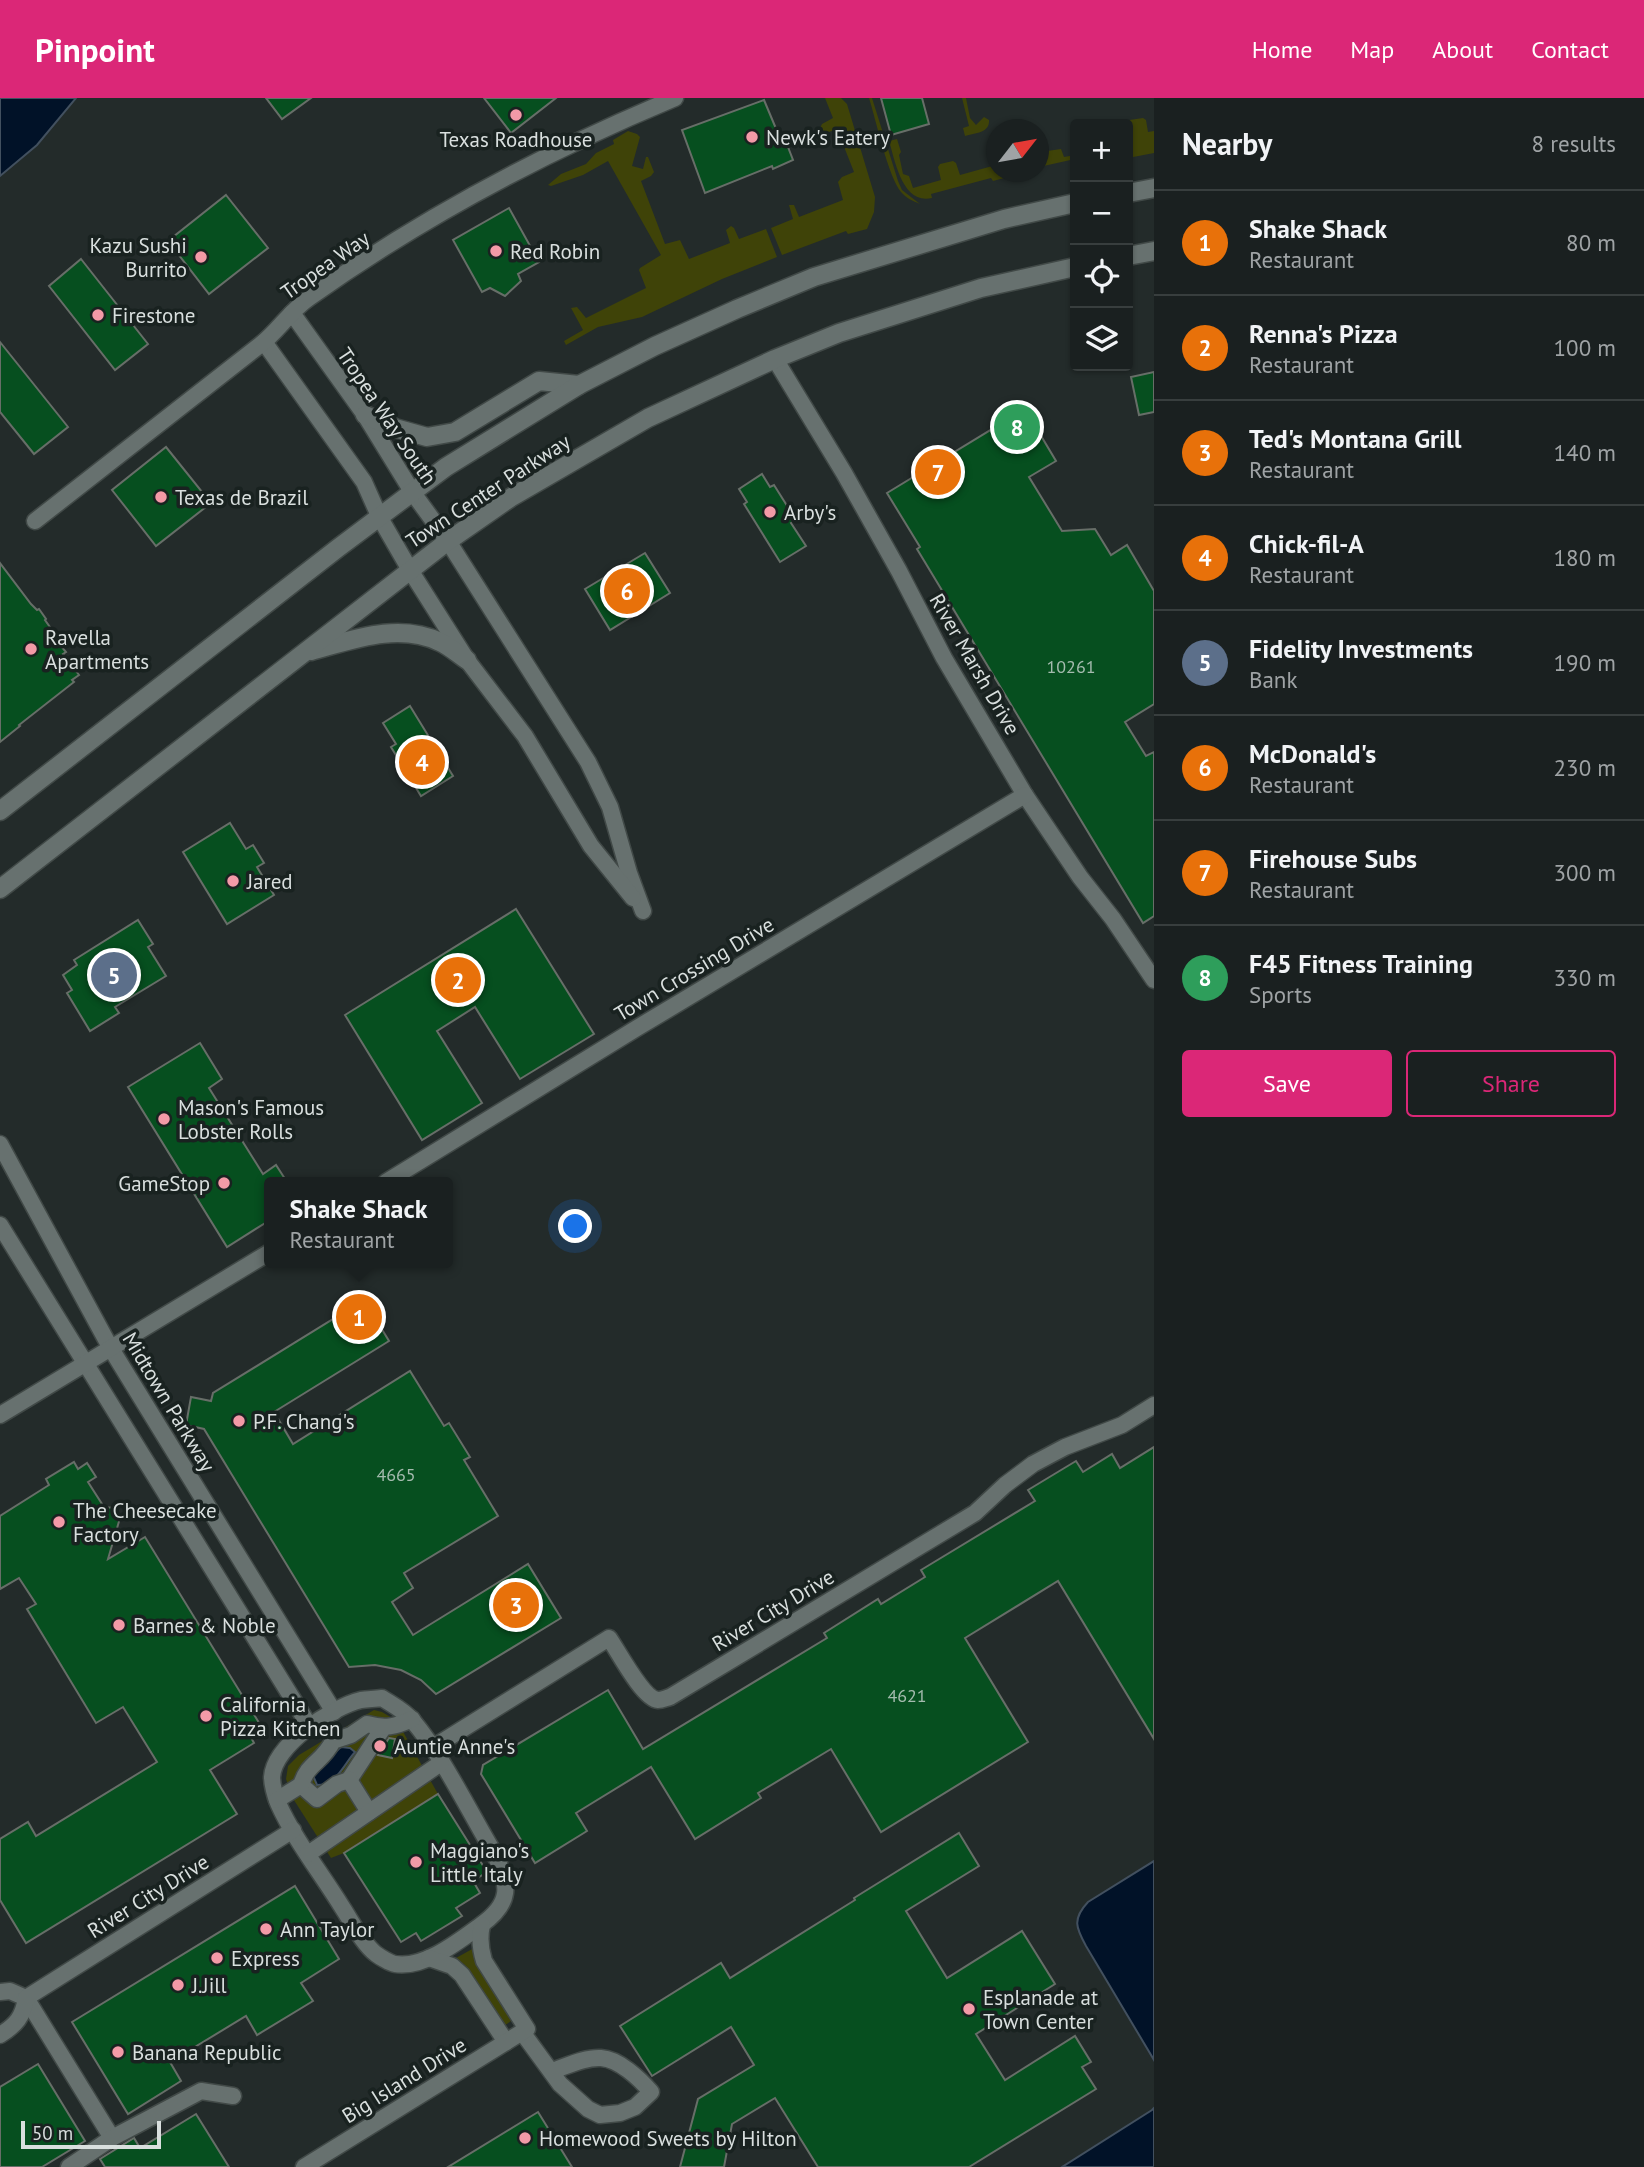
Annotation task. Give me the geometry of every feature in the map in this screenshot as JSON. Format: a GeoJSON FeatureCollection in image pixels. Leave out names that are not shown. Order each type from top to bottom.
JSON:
{"type":"FeatureCollection","features":[{"type":"Feature","properties":{"kind":"main road"},"geometry":{"type":"LineString","coordinates":[[1133,192],[1154,188]]}},
{"type":"Feature","properties":{"kind":"main road","name":"Town Center Parkway"},"geometry":{"type":"LineString","coordinates":[[0,811],[446,467],[579,385],[667,341],[814,277],[1004,219],[1070,204]]}},
{"type":"Feature","properties":{"kind":"main road"},"geometry":{"type":"LineString","coordinates":[[1133,255],[1154,251]]}},
{"type":"Feature","properties":{"kind":"main road","name":"Town Center Parkway"},"geometry":{"type":"LineString","coordinates":[[0,889],[410,570],[510,498],[648,418],[775,359],[839,333],[981,288],[1070,268]]}},
{"type":"Feature","properties":{"kind":"main road"},"geometry":{"type":"LineString","coordinates":[[365,415],[395,428],[427,437],[455,432],[539,381],[579,385]]}},
{"type":"Feature","properties":{"kind":"main road"},"geometry":{"type":"LineString","coordinates":[[304,652],[381,632],[439,641],[467,660]]}},
{"type":"Feature","properties":{"kind":"street","name":"Tropea Way"},"geometry":{"type":"LineString","coordinates":[[35,521],[264,342],[306,300],[353,268],[465,200],[592,134],[675,98]]}},
{"type":"Feature","properties":{"kind":"street","name":"Tropea Way South"},"geometry":{"type":"LineString","coordinates":[[292,313],[365,415],[588,762],[610,807],[643,911],[591,846],[525,736],[467,660]]}},
{"type":"Feature","properties":{"kind":"street"},"geometry":{"type":"LineString","coordinates":[[264,342],[364,482],[380,518],[410,570],[467,660]]}},
{"type":"Feature","properties":{"kind":"street","name":"River Marsh Drive"},"geometry":{"type":"LineString","coordinates":[[775,359],[844,473],[944,658],[1025,795],[1154,980]]}},
{"type":"Feature","properties":{"kind":"street","name":"Town Crossing Drive"},"geometry":{"type":"LineString","coordinates":[[394,1177],[1025,795]]}},
{"type":"Feature","properties":{"kind":"street","name":"Midtown Parkway"},"geometry":{"type":"LineString","coordinates":[[0,1144],[110,1347],[334,1712]]}},
{"type":"Feature","properties":{"kind":"street"},"geometry":{"type":"LineString","coordinates":[[0,1225],[310,1727]]}},
{"type":"Feature","properties":{"kind":"street"},"geometry":{"type":"LineString","coordinates":[[0,1415],[264,1256]]}},
{"type":"Feature","properties":{"kind":"street","name":"River City Drive"},"geometry":{"type":"LineString","coordinates":[[432,1748],[609,1638],[649,1696],[657,1700],[670,1697],[975,1513],[1033,1464],[1065,1447],[1122,1425],[1154,1405]]}},
{"type":"Feature","properties":{"kind":"street"},"geometry":{"type":"LineString","coordinates":[[382,1698],[412,1719],[441,1763],[502,1870],[506,1889],[501,1906],[494,1916],[452,1946],[412,1963],[395,1964],[376,1954],[361,1936],[293,1830],[277,1800],[272,1778],[276,1760],[289,1743],[334,1712],[359,1700],[382,1698]]}},
{"type":"Feature","properties":{"kind":"street"},"geometry":{"type":"LineString","coordinates":[[359,1700],[375,1726]]}},
{"type":"Feature","properties":{"kind":"street"},"geometry":{"type":"LineString","coordinates":[[277,1800],[326,1755],[333,1741],[375,1726],[398,1726],[412,1719]]}},
{"type":"Feature","properties":{"kind":"street"},"geometry":{"type":"LineString","coordinates":[[284,1751],[317,1798],[343,1782],[375,1726]]}},
{"type":"Feature","properties":{"kind":"street"},"geometry":{"type":"LineString","coordinates":[[326,1755],[343,1782],[369,1812]]}},
{"type":"Feature","properties":{"kind":"street"},"geometry":{"type":"LineString","coordinates":[[308,1854],[441,1763]]}},
{"type":"Feature","properties":{"kind":"street","name":"River City Drive"},"geometry":{"type":"LineString","coordinates":[[26,1998],[293,1830]]}},
{"type":"Feature","properties":{"kind":"street"},"geometry":{"type":"LineString","coordinates":[[482,1924],[480,1950],[484,1961],[524,2030],[560,2084],[588,2109],[600,2115],[620,2113],[635,2107],[651,2092],[634,2074],[604,2058],[588,2059],[552,2071]]}},
{"type":"Feature","properties":{"kind":"street"},"geometry":{"type":"LineString","coordinates":[[429,1958],[452,1966],[462,1975],[506,2042]]}},
{"type":"Feature","properties":{"kind":"street"},"geometry":{"type":"LineString","coordinates":[[0,1992],[10,1990],[26,1998],[112,2138]]}},
{"type":"Feature","properties":{"kind":"street"},"geometry":{"type":"LineString","coordinates":[[0,2035],[14,2027],[24,2013],[26,1998]]}},
{"type":"Feature","properties":{"kind":"street","name":"Big Island Drive"},"geometry":{"type":"LineString","coordinates":[[304,2167],[524,2030]]}},
{"type":"Feature","properties":{"kind":"street"},"geometry":{"type":"LineString","coordinates":[[69,2167],[112,2138],[201,2091],[233,2096]]}},
{"type":"Feature","properties":{"kind":"green space"},"geometry":{"type":"Polygon","coordinates":[[[825,98],[841,98],[847,104],[875,197],[874,212],[867,229],[848,234],[846,231],[782,255],[771,228],[793,219],[789,205],[794,205],[799,217],[843,200],[838,182],[842,177],[854,172],[837,129],[826,133],[820,128],[833,118],[825,98]]]}},
{"type":"Feature","properties":{"kind":"green space"},"geometry":{"type":"Polygon","coordinates":[[[869,98],[872,98],[902,190],[920,204],[905,196],[896,184],[869,98]]]}},
{"type":"Feature","properties":{"kind":"green space"},"geometry":{"type":"Polygon","coordinates":[[[962,98],[966,98],[970,118],[976,125],[984,117],[987,119],[986,129],[965,136],[963,128],[969,126],[962,98]]]}},
{"type":"Feature","properties":{"kind":"green space"},"geometry":{"type":"Polygon","coordinates":[[[1143,118],[1146,120],[1148,132],[1154,131],[1154,153],[1133,157],[1133,119],[1143,118]]]}},
{"type":"Feature","properties":{"kind":"green space"},"geometry":{"type":"Polygon","coordinates":[[[628,131],[640,137],[632,166],[643,169],[648,157],[654,172],[641,181],[665,244],[680,240],[689,259],[730,243],[726,230],[731,226],[739,239],[766,229],[777,257],[722,279],[642,317],[598,327],[566,345],[564,341],[583,330],[571,308],[577,307],[586,318],[646,288],[639,270],[661,255],[608,161],[583,175],[548,185],[561,174],[586,164],[596,153],[614,144],[613,140],[628,131]]]}},
{"type":"Feature","properties":{"kind":"green space"},"geometry":{"type":"Polygon","coordinates":[[[897,139],[903,174],[909,176],[913,188],[941,180],[938,167],[953,161],[960,175],[986,168],[986,179],[931,194],[932,198],[913,195],[897,169],[889,141],[897,139]]]}},
{"type":"Feature","properties":{"kind":"green space"},"geometry":{"type":"Polygon","coordinates":[[[1061,149],[1064,157],[1070,156],[1070,160],[1049,165],[1049,151],[1061,149]]]}},
{"type":"Feature","properties":{"kind":"green space"},"geometry":{"type":"Polygon","coordinates":[[[374,1710],[397,1721],[438,1794],[344,1853],[331,1858],[292,1797],[286,1779],[288,1766],[299,1755],[374,1710]]]}},
{"type":"Feature","properties":{"kind":"green space"},"geometry":{"type":"Polygon","coordinates":[[[474,1948],[477,1961],[511,2021],[504,2026],[465,1965],[456,1958],[474,1948]]]}},
{"type":"Feature","properties":{"kind":"water"},"geometry":{"type":"Polygon","coordinates":[[[0,98],[76,98],[37,145],[0,176],[0,98]]]}},
{"type":"Feature","properties":{"kind":"water"},"geometry":{"type":"Polygon","coordinates":[[[341,1747],[355,1752],[335,1778],[317,1785],[312,1773],[341,1747]]]}},
{"type":"Feature","properties":{"kind":"water"},"geometry":{"type":"Polygon","coordinates":[[[1154,1861],[1154,2060],[1086,1946],[1077,1924],[1088,1902],[1154,1861]]]}},
{"type":"Feature","properties":{"kind":"water"},"geometry":{"type":"Polygon","coordinates":[[[1154,2108],[1154,2167],[1062,2167],[1152,2110],[1154,2108]]]}},
{"type":"Feature","properties":{"kind":"building"},"geometry":{"type":"Polygon","coordinates":[[[266,98],[311,98],[282,119],[266,98]]]}},
{"type":"Feature","properties":{"kind":"building","name":"Texas Roadhouse"},"geometry":{"type":"Polygon","coordinates":[[[484,98],[556,98],[511,133],[484,98]]]}},
{"type":"Feature","properties":{"kind":"building"},"geometry":{"type":"Polygon","coordinates":[[[881,98],[922,98],[929,124],[891,135],[881,98]]]}},
{"type":"Feature","properties":{"kind":"building"},"geometry":{"type":"Polygon","coordinates":[[[764,100],[782,143],[786,142],[793,160],[705,193],[682,130],[764,100]]]}},
{"type":"Feature","properties":{"kind":"building"},"geometry":{"type":"Polygon","coordinates":[[[226,195],[268,248],[209,294],[168,241],[226,195]]]}},
{"type":"Feature","properties":{"kind":"building","name":"Red Robin"},"geometry":{"type":"Polygon","coordinates":[[[509,208],[539,262],[518,274],[521,281],[505,296],[490,288],[482,292],[453,240],[509,208]]]}},
{"type":"Feature","properties":{"kind":"building","name":"Firestone"},"geometry":{"type":"Polygon","coordinates":[[[81,259],[148,344],[115,370],[49,286],[81,259]]]}},
{"type":"Feature","properties":{"kind":"building"},"geometry":{"type":"Polygon","coordinates":[[[0,342],[68,427],[34,454],[0,412],[0,342]]]}},
{"type":"Feature","properties":{"kind":"building"},"geometry":{"type":"Polygon","coordinates":[[[1154,372],[1154,412],[1139,415],[1131,377],[1154,372]]]}},
{"type":"Feature","properties":{"kind":"building"},"geometry":{"type":"Polygon","coordinates":[[[1025,409],[1056,461],[1029,477],[1062,531],[1095,529],[1111,555],[1127,545],[1154,591],[1154,704],[1125,722],[1146,756],[1154,752],[1154,916],[1143,923],[917,549],[920,547],[887,493],[1025,409]]]}},
{"type":"Feature","properties":{"kind":"building","name":"Texas de Brazil"},"geometry":{"type":"Polygon","coordinates":[[[166,447],[211,503],[156,546],[112,490],[166,447]]]}},
{"type":"Feature","properties":{"kind":"building","name":"Arby's"},"geometry":{"type":"Polygon","coordinates":[[[762,474],[770,487],[774,485],[796,520],[791,523],[806,546],[780,562],[744,504],[747,502],[739,489],[762,474]]]}},
{"type":"Feature","properties":{"kind":"building"},"geometry":{"type":"Polygon","coordinates":[[[645,553],[670,593],[610,630],[585,589],[645,553]]]}},
{"type":"Feature","properties":{"kind":"building","name":"Ravella Apartments"},"geometry":{"type":"Polygon","coordinates":[[[0,563],[31,604],[39,609],[62,644],[60,645],[66,652],[63,654],[79,675],[72,680],[74,682],[0,742],[0,563]]]}},
{"type":"Feature","properties":{"kind":"building"},"geometry":{"type":"Polygon","coordinates":[[[410,706],[453,776],[421,796],[391,747],[396,744],[383,723],[410,706]]]}},
{"type":"Feature","properties":{"kind":"building","name":"Jared"},"geometry":{"type":"Polygon","coordinates":[[[230,823],[246,849],[253,845],[264,863],[257,867],[274,895],[227,924],[183,852],[230,823]]]}},
{"type":"Feature","properties":{"kind":"building"},"geometry":{"type":"Polygon","coordinates":[[[516,909],[594,1034],[520,1079],[475,1007],[437,1031],[482,1103],[422,1140],[345,1015],[516,909]]]}},
{"type":"Feature","properties":{"kind":"building"},"geometry":{"type":"Polygon","coordinates":[[[138,920],[153,944],[148,947],[166,976],[115,1007],[119,1013],[90,1031],[67,993],[72,990],[63,975],[77,965],[74,960],[138,920]]]}},
{"type":"Feature","properties":{"kind":"building"},"geometry":{"type":"Polygon","coordinates":[[[200,1043],[222,1079],[209,1088],[263,1174],[276,1165],[284,1177],[264,1177],[264,1224],[227,1247],[128,1087],[200,1043]]]}},
{"type":"Feature","properties":{"kind":"building"},"geometry":{"type":"Polygon","coordinates":[[[364,1300],[389,1341],[274,1412],[293,1444],[410,1371],[444,1426],[449,1423],[470,1457],[464,1460],[498,1516],[404,1573],[413,1588],[392,1602],[413,1635],[528,1564],[561,1618],[436,1694],[421,1680],[401,1670],[375,1665],[349,1667],[204,1429],[186,1425],[191,1397],[211,1401],[213,1393],[364,1300]]]}},
{"type":"Feature","properties":{"kind":"building"},"geometry":{"type":"Polygon","coordinates":[[[1154,1447],[1154,1739],[1058,1581],[965,1638],[1028,1742],[881,1832],[831,1749],[758,1793],[761,1798],[695,1839],[651,1767],[576,1813],[587,1831],[535,1863],[481,1774],[483,1765],[608,1690],[643,1749],[827,1638],[824,1633],[878,1599],[881,1604],[925,1577],[921,1570],[1035,1501],[1028,1490],[1076,1461],[1083,1472],[1112,1454],[1120,1468],[1154,1447]]]}},
{"type":"Feature","properties":{"kind":"building"},"geometry":{"type":"Polygon","coordinates":[[[74,1462],[78,1469],[87,1463],[96,1477],[88,1482],[104,1507],[114,1508],[120,1518],[108,1559],[145,1537],[261,1726],[249,1734],[254,1743],[210,1770],[237,1814],[26,1943],[0,1900],[0,1839],[28,1822],[36,1836],[157,1762],[123,1707],[96,1723],[27,1609],[36,1604],[19,1578],[0,1589],[0,1516],[49,1485],[46,1479],[74,1462]]]}},
{"type":"Feature","properties":{"kind":"building"},"geometry":{"type":"Polygon","coordinates":[[[389,1738],[395,1739],[392,1758],[378,1755],[389,1738]]]}},
{"type":"Feature","properties":{"kind":"building","name":"Maggiano's Little Italy"},"geometry":{"type":"Polygon","coordinates":[[[438,1794],[487,1872],[473,1881],[480,1893],[456,1908],[462,1916],[421,1941],[416,1933],[401,1942],[344,1853],[438,1794]]]}},
{"type":"Feature","properties":{"kind":"building"},"geometry":{"type":"Polygon","coordinates":[[[959,1833],[979,1866],[906,1911],[947,1978],[1022,1931],[1055,1984],[976,2034],[1005,2080],[1075,2036],[1091,2062],[1082,2067],[1096,2089],[969,2167],[818,2167],[775,2098],[732,2124],[724,2167],[680,2167],[698,2099],[754,2065],[731,2027],[652,2076],[620,2026],[721,1963],[730,1978],[959,1833]]]}},
{"type":"Feature","properties":{"kind":"building"},"geometry":{"type":"Polygon","coordinates":[[[295,1886],[339,1959],[301,1983],[313,2001],[257,2035],[246,2016],[170,2062],[181,2081],[128,2114],[72,2022],[295,1886]]]}},
{"type":"Feature","properties":{"kind":"building"},"geometry":{"type":"Polygon","coordinates":[[[38,2064],[85,2141],[42,2167],[0,2167],[0,2087],[38,2064]]]}},
{"type":"Feature","properties":{"kind":"building","name":"Homewood Sweets by Hilton"},"geometry":{"type":"Polygon","coordinates":[[[538,2112],[572,2167],[448,2167],[538,2112]]]}},
{"type":"Feature","properties":{"kind":"building"},"geometry":{"type":"Polygon","coordinates":[[[196,2114],[229,2167],[105,2167],[100,2159],[134,2138],[140,2148],[196,2114]]]}},
{"type":"Feature","properties":{"kind":"place","name":"Texas Roadhouse"},"geometry":{"type":"Point","coordinates":[516,115]}},
{"type":"Feature","properties":{"kind":"place","name":"Newk's Eatery"},"geometry":{"type":"Point","coordinates":[752,137]}},
{"type":"Feature","properties":{"kind":"place","name":"Red Robin"},"geometry":{"type":"Point","coordinates":[496,251]}},
{"type":"Feature","properties":{"kind":"place","name":"Kazu Sushi Burrito"},"geometry":{"type":"Point","coordinates":[201,257]}},
{"type":"Feature","properties":{"kind":"place","name":"Firestone"},"geometry":{"type":"Point","coordinates":[98,315]}},
{"type":"Feature","properties":{"kind":"place","name":"F45 Fitness Training"},"geometry":{"type":"Point","coordinates":[1017,427]}},
{"type":"Feature","properties":{"kind":"place","name":"Firehouse Subs"},"geometry":{"type":"Point","coordinates":[938,472]}},
{"type":"Feature","properties":{"kind":"place","name":"Texas de Brazil"},"geometry":{"type":"Point","coordinates":[161,497]}},
{"type":"Feature","properties":{"kind":"place","name":"Arby's"},"geometry":{"type":"Point","coordinates":[770,512]}},
{"type":"Feature","properties":{"kind":"place","name":"McDonald's"},"geometry":{"type":"Point","coordinates":[627,591]}},
{"type":"Feature","properties":{"kind":"place","name":"Ravella Apartments"},"geometry":{"type":"Point","coordinates":[31,649]}},
{"type":"Feature","properties":{"kind":"place","name":"Chick-fil-A"},"geometry":{"type":"Point","coordinates":[422,762]}},
{"type":"Feature","properties":{"kind":"place","name":"Jared"},"geometry":{"type":"Point","coordinates":[233,881]}},
{"type":"Feature","properties":{"kind":"place","name":"Fidelity Investments"},"geometry":{"type":"Point","coordinates":[114,975]}},
{"type":"Feature","properties":{"kind":"place","name":"Renna's Pizza"},"geometry":{"type":"Point","coordinates":[458,980]}},
{"type":"Feature","properties":{"kind":"place","name":"Mason's Famous Lobster Rolls"},"geometry":{"type":"Point","coordinates":[164,1119]}},
{"type":"Feature","properties":{"kind":"place","name":"GameStop"},"geometry":{"type":"Point","coordinates":[224,1183]}},
{"type":"Feature","properties":{"kind":"place","name":"Shake Shack"},"geometry":{"type":"Point","coordinates":[359,1317]}},
{"type":"Feature","properties":{"kind":"place","name":"P.F. Chang's"},"geometry":{"type":"Point","coordinates":[239,1421]}},
{"type":"Feature","properties":{"kind":"place","name":"The Cheesecake Factory"},"geometry":{"type":"Point","coordinates":[59,1522]}},
{"type":"Feature","properties":{"kind":"place","name":"Ted's Montana Grill"},"geometry":{"type":"Point","coordinates":[516,1605]}},
{"type":"Feature","properties":{"kind":"place","name":"Barnes & Noble"},"geometry":{"type":"Point","coordinates":[119,1625]}},
{"type":"Feature","properties":{"kind":"place","name":"California Pizza Kitchen"},"geometry":{"type":"Point","coordinates":[206,1716]}},
{"type":"Feature","properties":{"kind":"place","name":"Auntie Anne's"},"geometry":{"type":"Point","coordinates":[380,1746]}},
{"type":"Feature","properties":{"kind":"place","name":"Maggiano's Little Italy"},"geometry":{"type":"Point","coordinates":[416,1862]}},
{"type":"Feature","properties":{"kind":"place","name":"Ann Taylor"},"geometry":{"type":"Point","coordinates":[266,1929]}},
{"type":"Feature","properties":{"kind":"place","name":"Express"},"geometry":{"type":"Point","coordinates":[217,1958]}},
{"type":"Feature","properties":{"kind":"place","name":"J.Jill"},"geometry":{"type":"Point","coordinates":[178,1985]}},
{"type":"Feature","properties":{"kind":"place","name":"Esplanade at Town Center"},"geometry":{"type":"Point","coordinates":[969,2009]}},
{"type":"Feature","properties":{"kind":"place","name":"Banana Republic"},"geometry":{"type":"Point","coordinates":[118,2052]}},
{"type":"Feature","properties":{"kind":"place","name":"Homewood Sweets by Hilton"},"geometry":{"type":"Point","coordinates":[525,2138]}}]}
